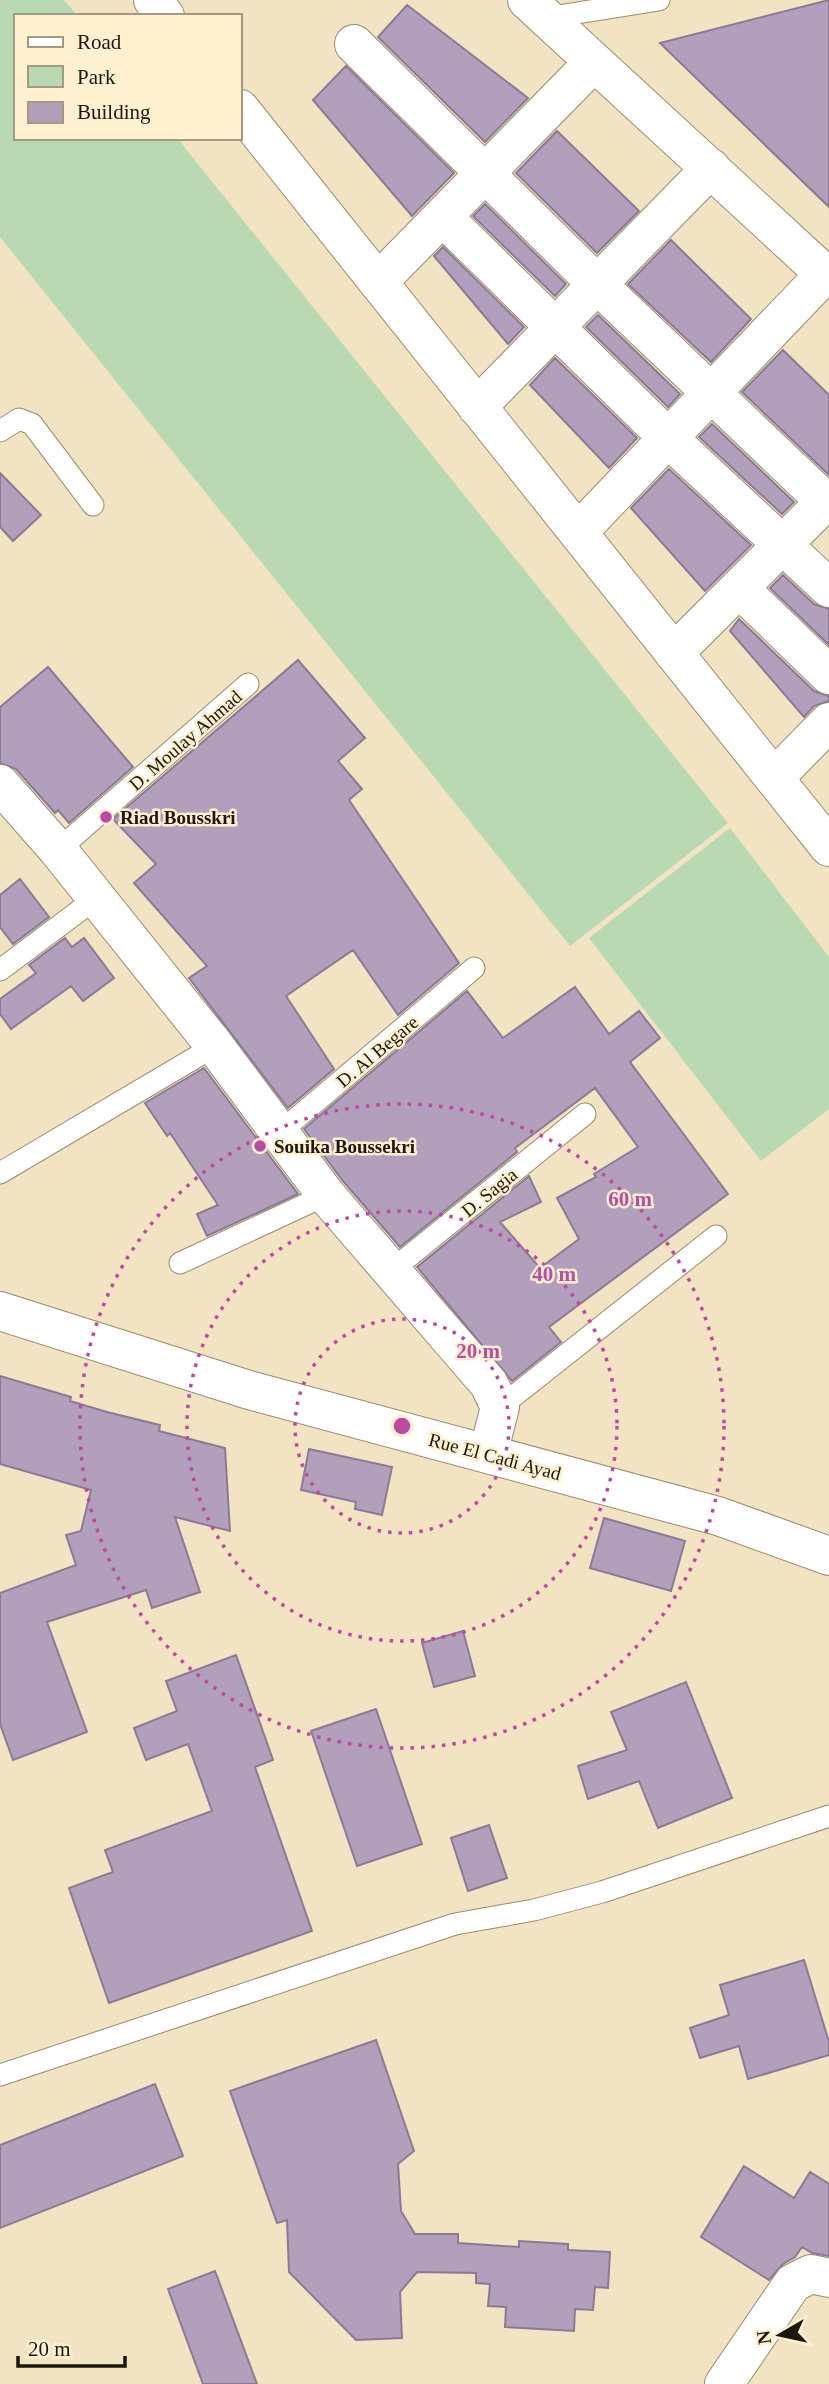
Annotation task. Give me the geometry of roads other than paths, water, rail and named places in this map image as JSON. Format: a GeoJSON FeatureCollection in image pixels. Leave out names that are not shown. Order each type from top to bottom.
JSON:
{"type":"FeatureCollection","features":[{"type":"Feature","properties":{"kind":"street"},"geometry":{"type":"LineString","coordinates":[[537,9],[593,64],[711,168],[827,276],[578,533]]}},
{"type":"Feature","properties":{"kind":"street"},"geometry":{"type":"LineString","coordinates":[[354,44],[711,394],[828,501],[674,653]]}},
{"type":"Feature","properties":{"kind":"street"},"geometry":{"type":"LineString","coordinates":[[378,282],[593,64]]}},
{"type":"Feature","properties":{"kind":"street"},"geometry":{"type":"LineString","coordinates":[[242,112],[829,848]]}},
{"type":"Feature","properties":{"kind":"street"},"geometry":{"type":"LineString","coordinates":[[477,407],[711,168]]}},
{"type":"Feature","properties":{"kind":"street"},"geometry":{"type":"LineString","coordinates":[[443,217],[668,438],[829,588]]}},
{"type":"Feature","properties":{"kind":"street"},"geometry":{"type":"LineString","coordinates":[[739,589],[829,675]]}},
{"type":"Feature","properties":{"kind":"street"},"geometry":{"type":"LineString","coordinates":[[774,778],[829,722]]}},
{"type":"Feature","properties":{"kind":"street"},"geometry":{"type":"LineString","coordinates":[[0,784],[58,850],[215,1046],[326,1195],[489,1384],[500,1407],[488,1454]]}},
{"type":"Feature","properties":{"kind":"street","name":"Rue El Cadi Ayad"},"geometry":{"type":"LineString","coordinates":[[0,1311],[248,1390],[718,1516],[829,1556]]}},
{"type":"Feature","properties":{"kind":"street"},"geometry":{"type":"LineString","coordinates":[[724,2384],[793,2283],[811,2274],[829,2278]]}},
{"type":"Feature","properties":{"kind":"lane"},"geometry":{"type":"LineString","coordinates":[[537,9],[659,0]]}},
{"type":"Feature","properties":{"kind":"lane"},"geometry":{"type":"LineString","coordinates":[[0,431],[19,419],[32,424],[93,505]]}},
{"type":"Feature","properties":{"kind":"lane","name":"D. Moulay Ahmad"},"geometry":{"type":"LineString","coordinates":[[58,850],[248,684]]}},
{"type":"Feature","properties":{"kind":"lane"},"geometry":{"type":"LineString","coordinates":[[0,970],[95,899]]}},
{"type":"Feature","properties":{"kind":"lane","name":"D. Al Begare"},"geometry":{"type":"LineString","coordinates":[[279,1133],[474,968]]}},
{"type":"Feature","properties":{"kind":"lane"},"geometry":{"type":"LineString","coordinates":[[0,1173],[215,1046]]}},
{"type":"Feature","properties":{"kind":"lane","name":"D. Sagia"},"geometry":{"type":"LineString","coordinates":[[393,1270],[585,1114]]}},
{"type":"Feature","properties":{"kind":"lane"},"geometry":{"type":"LineString","coordinates":[[180,1263],[326,1195]]}},
{"type":"Feature","properties":{"kind":"lane"},"geometry":{"type":"LineString","coordinates":[[500,1407],[716,1236]]}},
{"type":"Feature","properties":{"kind":"lane"},"geometry":{"type":"LineString","coordinates":[[0,2075],[455,1924],[534,1910],[602,1892],[829,1816]]}},
{"type":"Feature","properties":{"kind":"place","name":"Riad Bousskri"},"geometry":{"type":"Point","coordinates":[106,817]}},
{"type":"Feature","properties":{"kind":"place","name":"Souika Boussekri"},"geometry":{"type":"Point","coordinates":[260,1146]}}]}
